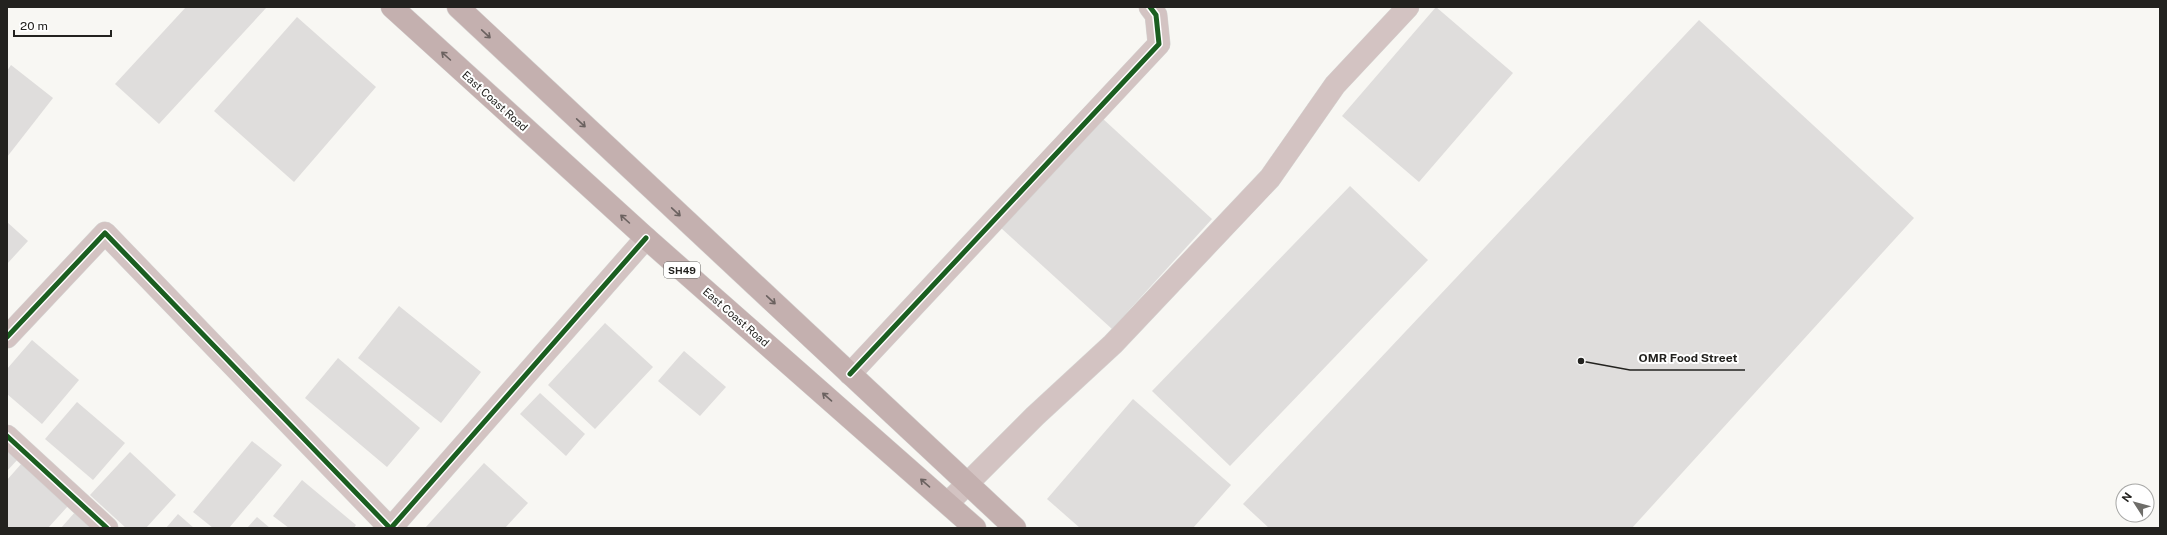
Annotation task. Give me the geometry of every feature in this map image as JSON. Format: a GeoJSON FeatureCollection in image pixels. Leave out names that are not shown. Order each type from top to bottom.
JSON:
{"type":"FeatureCollection","features":[{"type":"Feature","properties":{"kind":"main road","name":"East Coast Road"},"geometry":{"type":"LineString","coordinates":[[392,7],[646,238],[975,528]]}},
{"type":"Feature","properties":{"kind":"main road"},"geometry":{"type":"LineString","coordinates":[[458,7],[1015,528]]}},
{"type":"Feature","properties":{"kind":"street"},"geometry":{"type":"LineString","coordinates":[[850,374],[1159,44],[1156,15],[1150,7]]}},
{"type":"Feature","properties":{"kind":"street"},"geometry":{"type":"LineString","coordinates":[[948,503],[1035,416],[1113,344],[1270,178],[1335,86],[1408,7]]}},
{"type":"Feature","properties":{"kind":"street"},"geometry":{"type":"LineString","coordinates":[[7,337],[105,233],[390,528],[646,238]]}},
{"type":"Feature","properties":{"kind":"street"},"geometry":{"type":"LineString","coordinates":[[7,436],[107,528]]}},
{"type":"Feature","properties":{"kind":"building"},"geometry":{"type":"Polygon","coordinates":[[[186,7],[267,7],[159,124],[115,84],[186,7]]]}},
{"type":"Feature","properties":{"kind":"building"},"geometry":{"type":"Polygon","coordinates":[[[1436,7],[1513,73],[1419,182],[1342,116],[1436,7]]]}},
{"type":"Feature","properties":{"kind":"building"},"geometry":{"type":"Polygon","coordinates":[[[297,17],[376,87],[294,182],[214,111],[297,17]]]}},
{"type":"Feature","properties":{"kind":"building"},"geometry":{"type":"Polygon","coordinates":[[[1699,20],[1914,218],[1632,528],[1269,528],[1243,504],[1699,20]]]}},
{"type":"Feature","properties":{"kind":"building"},"geometry":{"type":"Polygon","coordinates":[[[11,65],[53,98],[7,157],[7,71],[11,65]]]}},
{"type":"Feature","properties":{"kind":"building"},"geometry":{"type":"Polygon","coordinates":[[[1102,118],[1212,219],[1112,329],[1001,228],[1102,118]]]}},
{"type":"Feature","properties":{"kind":"building"},"geometry":{"type":"Polygon","coordinates":[[[1350,186],[1428,260],[1230,466],[1152,391],[1350,186]]]}},
{"type":"Feature","properties":{"kind":"building"},"geometry":{"type":"Polygon","coordinates":[[[7,222],[28,241],[7,264],[7,222]]]}},
{"type":"Feature","properties":{"kind":"building"},"geometry":{"type":"Polygon","coordinates":[[[399,306],[481,372],[441,423],[358,358],[399,306]]]}},
{"type":"Feature","properties":{"kind":"building"},"geometry":{"type":"Polygon","coordinates":[[[605,323],[653,367],[595,429],[548,385],[605,323]]]}},
{"type":"Feature","properties":{"kind":"building"},"geometry":{"type":"Polygon","coordinates":[[[32,340],[79,380],[42,424],[7,394],[7,369],[32,340]]]}},
{"type":"Feature","properties":{"kind":"building"},"geometry":{"type":"Polygon","coordinates":[[[684,351],[726,387],[700,416],[658,381],[684,351]]]}},
{"type":"Feature","properties":{"kind":"building"},"geometry":{"type":"Polygon","coordinates":[[[338,358],[420,428],[387,467],[305,398],[338,358]]]}},
{"type":"Feature","properties":{"kind":"building"},"geometry":{"type":"Polygon","coordinates":[[[540,393],[585,434],[566,456],[520,414],[540,393]]]}},
{"type":"Feature","properties":{"kind":"building"},"geometry":{"type":"Polygon","coordinates":[[[1133,399],[1231,485],[1193,528],[1080,528],[1047,499],[1133,399]]]}},
{"type":"Feature","properties":{"kind":"building"},"geometry":{"type":"Polygon","coordinates":[[[77,402],[125,443],[93,480],[45,439],[77,402]]]}},
{"type":"Feature","properties":{"kind":"building"},"geometry":{"type":"Polygon","coordinates":[[[252,441],[282,465],[229,528],[213,528],[193,512],[252,441]]]}},
{"type":"Feature","properties":{"kind":"building"},"geometry":{"type":"Polygon","coordinates":[[[7,447],[19,458],[7,471],[7,447]]]}},
{"type":"Feature","properties":{"kind":"building"},"geometry":{"type":"Polygon","coordinates":[[[130,452],[176,495],[146,528],[126,528],[90,495],[130,452]]]}},
{"type":"Feature","properties":{"kind":"building"},"geometry":{"type":"Polygon","coordinates":[[[22,463],[68,506],[48,528],[7,528],[7,480],[22,463]]]}},
{"type":"Feature","properties":{"kind":"building"},"geometry":{"type":"Polygon","coordinates":[[[484,463],[528,503],[505,528],[425,528],[484,463]]]}},
{"type":"Feature","properties":{"kind":"building"},"geometry":{"type":"Polygon","coordinates":[[[302,480],[356,525],[354,528],[289,528],[273,516],[302,480]]]}},
{"type":"Feature","properties":{"kind":"building"},"geometry":{"type":"Polygon","coordinates":[[[76,511],[94,528],[61,528],[76,511]]]}},
{"type":"Feature","properties":{"kind":"building"},"geometry":{"type":"Polygon","coordinates":[[[178,514],[194,528],[166,528],[178,514]]]}},
{"type":"Feature","properties":{"kind":"building"},"geometry":{"type":"Polygon","coordinates":[[[257,517],[270,528],[247,528],[257,517]]]}},
{"type":"Feature","properties":{"kind":"cycle path"},"geometry":{"type":"LineString","coordinates":[[850,374],[1159,44],[1156,15],[1150,7]]}},
{"type":"Feature","properties":{"kind":"cycle path"},"geometry":{"type":"LineString","coordinates":[[7,337],[105,233],[390,528]]}},
{"type":"Feature","properties":{"kind":"cycle path"},"geometry":{"type":"LineString","coordinates":[[391,528],[646,238]]}},
{"type":"Feature","properties":{"kind":"cycle path"},"geometry":{"type":"LineString","coordinates":[[7,436],[107,528]]}},
{"type":"Feature","properties":{"kind":"place","name":"OMR Food Street"},"geometry":{"type":"Point","coordinates":[1581,361]}}]}
